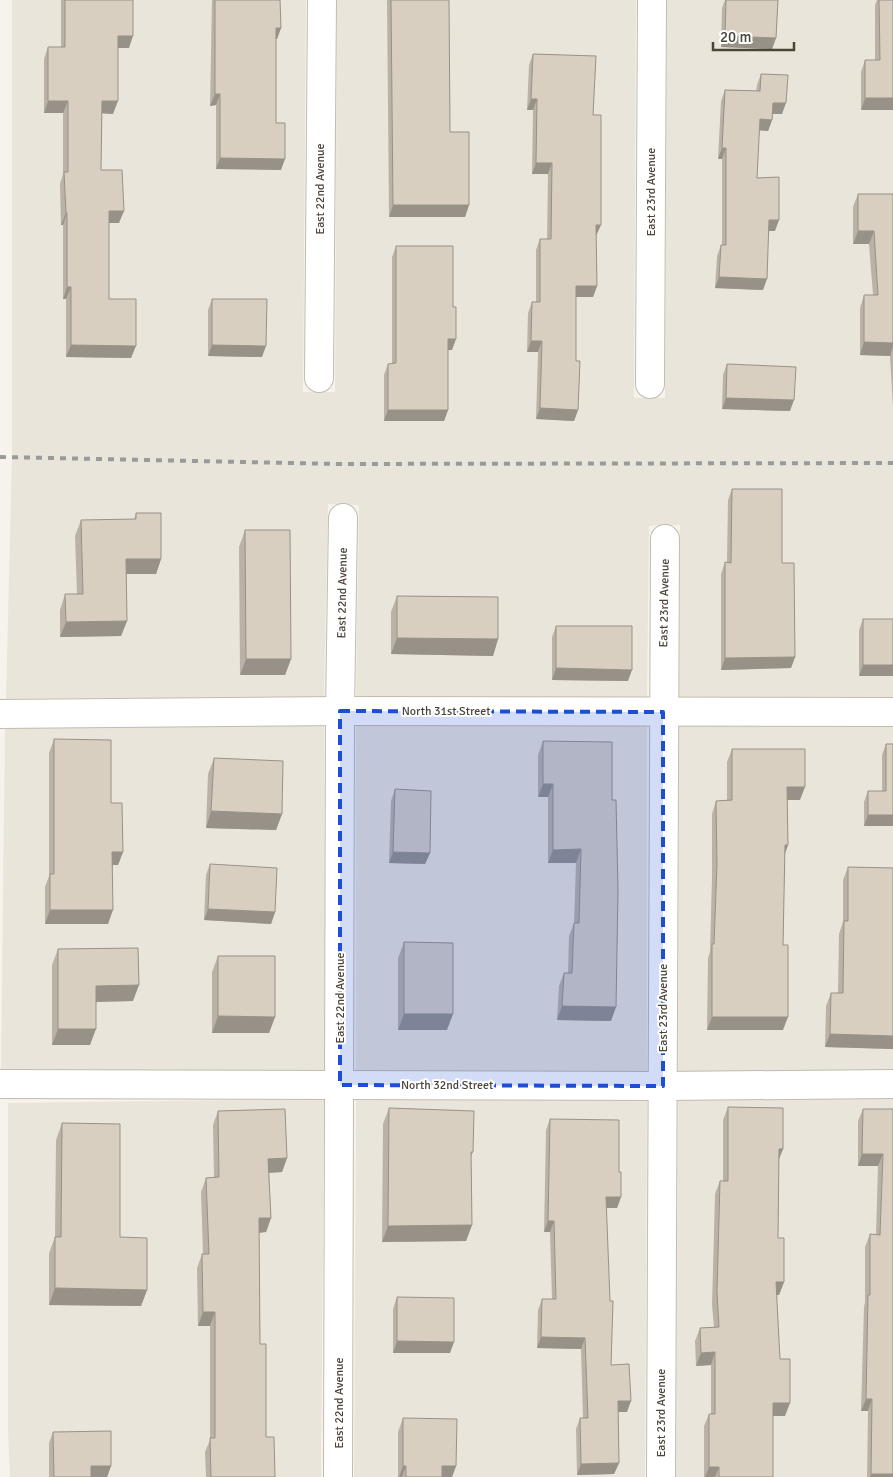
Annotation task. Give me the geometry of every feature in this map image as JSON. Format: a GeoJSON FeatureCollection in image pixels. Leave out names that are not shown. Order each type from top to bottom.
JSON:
{"type":"FeatureCollection","features":[{"type":"Feature","properties":{"kind":"street","name":"East 22nd Avenue"},"geometry":{"type":"LineString","coordinates":[[319,378],[322,0]]}},
{"type":"Feature","properties":{"kind":"street","name":"East 23rd Avenue"},"geometry":{"type":"LineString","coordinates":[[650,384],[652,0]]}},
{"type":"Feature","properties":{"kind":"street","name":"East 22nd Avenue"},"geometry":{"type":"LineString","coordinates":[[338,1477],[340,711],[343,518]]}},
{"type":"Feature","properties":{"kind":"street","name":"East 23rd Avenue"},"geometry":{"type":"LineString","coordinates":[[661,1477],[665,539]]}},
{"type":"Feature","properties":{"kind":"street","name":"North 31st Street"},"geometry":{"type":"LineString","coordinates":[[0,714],[340,711],[893,712]]}},
{"type":"Feature","properties":{"kind":"street","name":"North 32nd Street"},"geometry":{"type":"LineString","coordinates":[[0,1084],[663,1086],[893,1084]]}},
{"type":"Feature","properties":{"kind":"highlighted area"},"geometry":{"type":"Polygon","coordinates":[[[340,711],[663,712],[663,1086],[340,1085],[340,711]]]}},
{"type":"Feature","properties":{"kind":"shaded area"},"geometry":{"type":"Polygon","coordinates":[[[12,0],[306,0],[303,392],[335,392],[337,0],[636,0],[634,398],[665,398],[667,0],[893,0],[893,698],[679,698],[680,525],[649,526],[647,698],[356,697],[359,505],[328,504],[324,697],[6,699],[12,457],[12,0]]]}},
{"type":"Feature","properties":{"kind":"shaded area"},"geometry":{"type":"Polygon","coordinates":[[[324,725],[325,1071],[1,1070],[5,727],[324,725]]]}},
{"type":"Feature","properties":{"kind":"shaded area"},"geometry":{"type":"Polygon","coordinates":[[[356,725],[647,726],[647,1072],[356,1071],[356,725]]]}},
{"type":"Feature","properties":{"kind":"shaded area"},"geometry":{"type":"Polygon","coordinates":[[[679,726],[893,726],[893,1070],[678,1072],[679,726]]]}},
{"type":"Feature","properties":{"kind":"shaded area"},"geometry":{"type":"Polygon","coordinates":[[[893,1098],[893,1477],[676,1477],[678,1100],[893,1098]]]}},
{"type":"Feature","properties":{"kind":"shaded area"},"geometry":{"type":"Polygon","coordinates":[[[324,1099],[321,1477],[10,1477],[8,1429],[8,1103],[324,1099]]]}},
{"type":"Feature","properties":{"kind":"shaded area"},"geometry":{"type":"Polygon","coordinates":[[[356,1099],[647,1100],[645,1477],[354,1477],[356,1099]]]}},
{"type":"Feature","properties":{"kind":"building"},"geometry":{"type":"Polygon","coordinates":[[[65,0],[133,0],[133,36],[118,36],[118,101],[102,101],[101,170],[122,170],[124,211],[109,211],[109,299],[136,299],[136,346],[71,345],[71,287],[67,287],[67,213],[64,172],[68,172],[68,101],[48,101],[48,47],[65,47],[65,0]]]}},
{"type":"Feature","properties":{"kind":"building"},"geometry":{"type":"Polygon","coordinates":[[[215,0],[280,0],[281,28],[276,28],[276,123],[285,123],[285,159],[220,158],[220,94],[215,94],[215,0]]]}},
{"type":"Feature","properties":{"kind":"building"},"geometry":{"type":"Polygon","coordinates":[[[391,0],[449,0],[450,132],[469,132],[469,205],[393,205],[391,0]]]}},
{"type":"Feature","properties":{"kind":"building"},"geometry":{"type":"Polygon","coordinates":[[[726,0],[778,0],[776,38],[725,36],[726,0]]]}},
{"type":"Feature","properties":{"kind":"building"},"geometry":{"type":"Polygon","coordinates":[[[879,0],[893,0],[893,98],[865,98],[865,60],[880,60],[879,0]]]}},
{"type":"Feature","properties":{"kind":"building"},"geometry":{"type":"Polygon","coordinates":[[[533,54],[596,56],[593,115],[601,115],[601,225],[596,225],[597,286],[576,286],[576,361],[580,361],[578,410],[540,408],[542,341],[531,341],[532,302],[540,302],[540,239],[551,239],[552,163],[536,163],[537,99],[531,99],[533,54]]]}},
{"type":"Feature","properties":{"kind":"building"},"geometry":{"type":"Polygon","coordinates":[[[761,74],[788,75],[786,103],[773,103],[772,120],[760,119],[757,178],[779,177],[779,220],[769,220],[767,279],[719,277],[721,245],[726,245],[726,148],[722,148],[725,90],[760,91],[761,74]]]}},
{"type":"Feature","properties":{"kind":"building"},"geometry":{"type":"Polygon","coordinates":[[[858,194],[893,194],[893,343],[864,342],[864,295],[878,295],[874,231],[858,231],[858,194]]]}},
{"type":"Feature","properties":{"kind":"building"},"geometry":{"type":"Polygon","coordinates":[[[396,246],[453,246],[453,307],[456,307],[456,339],[448,339],[448,410],[388,410],[388,364],[396,363],[396,246]]]}},
{"type":"Feature","properties":{"kind":"building"},"geometry":{"type":"Polygon","coordinates":[[[212,299],[267,299],[266,346],[212,345],[212,299]]]}},
{"type":"Feature","properties":{"kind":"building"},"geometry":{"type":"Polygon","coordinates":[[[727,364],[796,367],[794,400],[726,398],[727,364]]]}},
{"type":"Feature","properties":{"kind":"building"},"geometry":{"type":"Polygon","coordinates":[[[732,489],[782,489],[782,563],[794,563],[795,657],[725,658],[725,562],[731,563],[732,489]]]}},
{"type":"Feature","properties":{"kind":"building"},"geometry":{"type":"Polygon","coordinates":[[[136,513],[161,513],[161,559],[126,559],[127,621],[66,622],[65,594],[83,594],[81,520],[136,519],[136,513]]]}},
{"type":"Feature","properties":{"kind":"building"},"geometry":{"type":"Polygon","coordinates":[[[245,530],[290,530],[291,659],[246,659],[245,530]]]}},
{"type":"Feature","properties":{"kind":"building"},"geometry":{"type":"Polygon","coordinates":[[[397,596],[498,597],[498,639],[397,638],[397,596]]]}},
{"type":"Feature","properties":{"kind":"building"},"geometry":{"type":"Polygon","coordinates":[[[863,619],[893,619],[893,665],[863,665],[863,619]]]}},
{"type":"Feature","properties":{"kind":"building"},"geometry":{"type":"Polygon","coordinates":[[[556,626],[632,626],[632,670],[556,668],[556,626]]]}},
{"type":"Feature","properties":{"kind":"building"},"geometry":{"type":"Polygon","coordinates":[[[54,739],[111,740],[111,803],[122,803],[123,852],[112,852],[113,910],[50,910],[50,874],[54,874],[54,739]]]}},
{"type":"Feature","properties":{"kind":"building"},"geometry":{"type":"Polygon","coordinates":[[[543,741],[612,742],[612,800],[616,800],[618,890],[616,1007],[562,1006],[564,973],[572,973],[574,923],[579,923],[581,849],[553,850],[553,784],[543,784],[543,741]]]}},
{"type":"Feature","properties":{"kind":"building"},"geometry":{"type":"Polygon","coordinates":[[[886,744],[893,744],[893,815],[868,815],[868,791],[886,791],[886,744]]]}},
{"type":"Feature","properties":{"kind":"building"},"geometry":{"type":"Polygon","coordinates":[[[732,749],[805,749],[805,787],[787,787],[788,845],[785,845],[783,945],[788,945],[788,1017],[712,1017],[712,944],[714,944],[717,864],[716,801],[732,800],[732,749]]]}},
{"type":"Feature","properties":{"kind":"building"},"geometry":{"type":"Polygon","coordinates":[[[214,758],[283,761],[282,814],[211,811],[214,758]]]}},
{"type":"Feature","properties":{"kind":"building"},"geometry":{"type":"Polygon","coordinates":[[[395,789],[431,791],[430,853],[393,852],[395,789]]]}},
{"type":"Feature","properties":{"kind":"building"},"geometry":{"type":"Polygon","coordinates":[[[210,864],[277,868],[275,912],[208,909],[210,864]]]}},
{"type":"Feature","properties":{"kind":"building"},"geometry":{"type":"Polygon","coordinates":[[[848,867],[893,868],[893,1036],[830,1034],[831,993],[843,993],[844,921],[848,921],[848,867]]]}},
{"type":"Feature","properties":{"kind":"building"},"geometry":{"type":"Polygon","coordinates":[[[404,942],[453,943],[453,1014],[404,1014],[404,942]]]}},
{"type":"Feature","properties":{"kind":"building"},"geometry":{"type":"Polygon","coordinates":[[[138,948],[139,985],[96,986],[96,1029],[58,1029],[58,949],[138,948]]]}},
{"type":"Feature","properties":{"kind":"building"},"geometry":{"type":"Polygon","coordinates":[[[218,956],[275,956],[275,1017],[218,1016],[218,956]]]}},
{"type":"Feature","properties":{"kind":"building"},"geometry":{"type":"Polygon","coordinates":[[[728,1107],[783,1108],[783,1149],[779,1149],[778,1238],[784,1238],[784,1282],[776,1282],[780,1359],[790,1359],[790,1403],[773,1403],[773,1477],[719,1477],[719,1467],[709,1467],[709,1414],[715,1414],[715,1352],[701,1353],[700,1328],[719,1327],[717,1292],[720,1181],[728,1181],[728,1107]]]}},
{"type":"Feature","properties":{"kind":"building"},"geometry":{"type":"Polygon","coordinates":[[[389,1108],[474,1111],[473,1152],[471,1152],[472,1225],[388,1226],[389,1108]]]}},
{"type":"Feature","properties":{"kind":"building"},"geometry":{"type":"Polygon","coordinates":[[[285,1109],[287,1158],[268,1159],[271,1218],[259,1218],[260,1344],[266,1344],[266,1437],[274,1437],[275,1477],[211,1477],[210,1438],[215,1438],[215,1312],[203,1312],[202,1254],[209,1254],[206,1178],[219,1177],[218,1111],[285,1109]]]}},
{"type":"Feature","properties":{"kind":"building"},"geometry":{"type":"Polygon","coordinates":[[[863,1109],[893,1109],[893,1474],[871,1474],[872,1399],[866,1399],[870,1234],[880,1235],[883,1154],[862,1154],[863,1109]]]}},
{"type":"Feature","properties":{"kind":"building"},"geometry":{"type":"Polygon","coordinates":[[[550,1119],[619,1120],[621,1197],[606,1197],[610,1301],[613,1301],[611,1365],[629,1364],[631,1401],[618,1401],[619,1463],[581,1464],[580,1418],[588,1418],[585,1338],[541,1337],[542,1299],[556,1299],[554,1221],[548,1221],[550,1119]]]}},
{"type":"Feature","properties":{"kind":"building"},"geometry":{"type":"Polygon","coordinates":[[[62,1123],[120,1124],[120,1237],[147,1238],[147,1290],[55,1288],[55,1237],[61,1237],[62,1123]]]}},
{"type":"Feature","properties":{"kind":"building"},"geometry":{"type":"Polygon","coordinates":[[[397,1297],[454,1298],[454,1342],[397,1341],[397,1297]]]}},
{"type":"Feature","properties":{"kind":"building"},"geometry":{"type":"Polygon","coordinates":[[[403,1418],[457,1419],[456,1466],[442,1466],[442,1477],[406,1477],[406,1466],[403,1466],[403,1418]]]}},
{"type":"Feature","properties":{"kind":"building"},"geometry":{"type":"Polygon","coordinates":[[[111,1431],[111,1466],[91,1466],[91,1477],[54,1477],[53,1432],[111,1431]]]}},
{"type":"Feature","properties":{"kind":"railway"},"geometry":{"type":"LineString","coordinates":[[0,457],[337,464],[893,463]]}}]}
